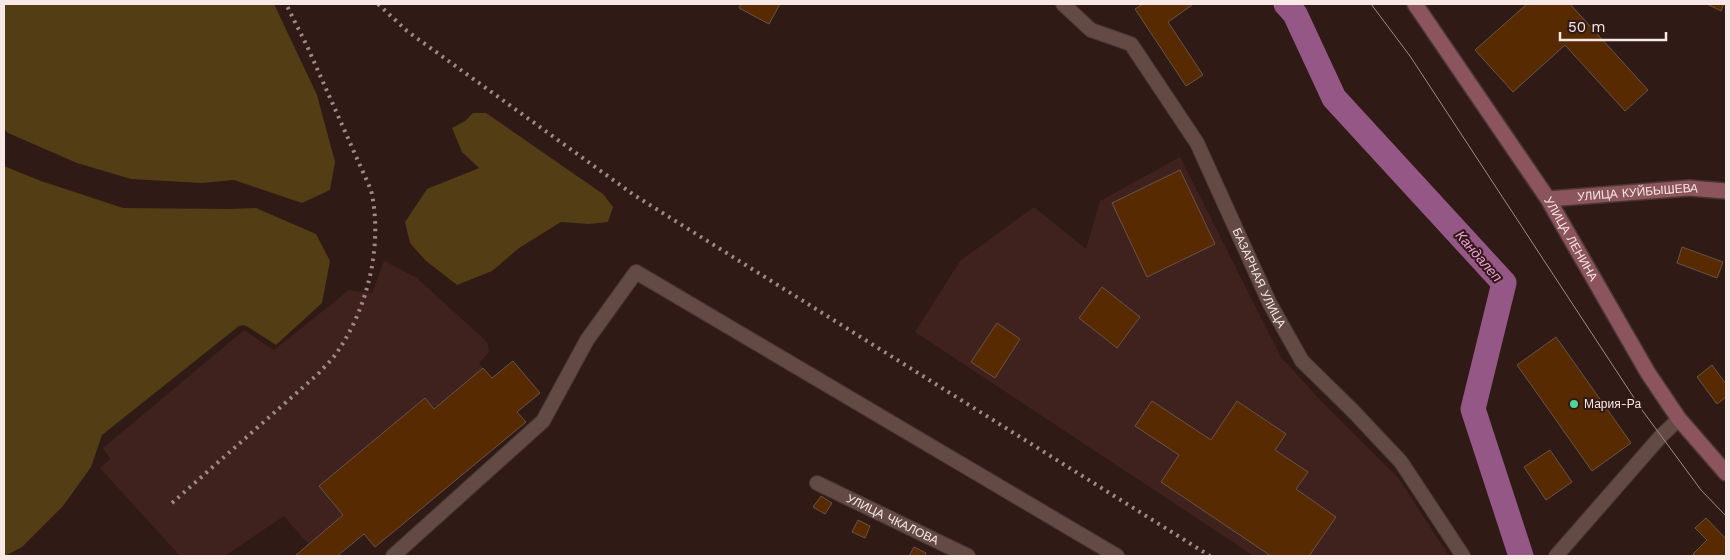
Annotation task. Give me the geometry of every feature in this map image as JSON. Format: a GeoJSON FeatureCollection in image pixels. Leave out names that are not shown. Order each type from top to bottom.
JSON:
{"type":"FeatureCollection","features":[{"type":"Feature","properties":{"kind":"main road","name":"УЛИЦА ЛЕНИНА"},"geometry":{"type":"LineString","coordinates":[[1415,4],[1548,199],[1648,373],[1679,419],[1726,473]]}},
{"type":"Feature","properties":{"kind":"main road","name":"УЛИЦА КУЙБЫШЕВА"},"geometry":{"type":"LineString","coordinates":[[1548,199],[1690,188],[1726,191]]}},
{"type":"Feature","properties":{"kind":"street","name":"БАЗАРНАЯ УЛИЦА"},"geometry":{"type":"LineString","coordinates":[[1063,4],[1091,30],[1131,44],[1197,143],[1270,304],[1302,361],[1401,462],[1462,556]]}},
{"type":"Feature","properties":{"kind":"street"},"geometry":{"type":"LineString","coordinates":[[393,556],[543,421],[587,340],[636,272],[1118,556]]}},
{"type":"Feature","properties":{"kind":"street"},"geometry":{"type":"LineString","coordinates":[[1556,556],[1661,436],[1679,419]]}},
{"type":"Feature","properties":{"kind":"street","name":"УЛИЦА ЧКАЛОВА"},"geometry":{"type":"LineString","coordinates":[[817,483],[968,556]]}},
{"type":"Feature","properties":{"kind":"shaded area"},"geometry":{"type":"Polygon","coordinates":[[[4,4],[274,4],[317,95],[335,162],[330,190],[302,203],[234,180],[202,183],[131,179],[77,163],[8,133],[4,129],[4,4]]]}},
{"type":"Feature","properties":{"kind":"shaded area"},"geometry":{"type":"Polygon","coordinates":[[[473,113],[486,113],[603,194],[613,207],[608,222],[589,224],[561,222],[519,248],[492,271],[457,285],[425,260],[410,243],[405,222],[427,189],[479,168],[462,152],[452,128],[465,121],[473,113]]]}},
{"type":"Feature","properties":{"kind":"shaded area"},"geometry":{"type":"Polygon","coordinates":[[[1180,157],[1281,357],[1323,403],[1399,479],[1449,556],[1254,556],[915,332],[960,261],[1034,207],[1086,249],[1100,201],[1180,157]]]}},
{"type":"Feature","properties":{"kind":"shaded area"},"geometry":{"type":"Polygon","coordinates":[[[4,166],[41,181],[123,208],[256,208],[316,234],[330,261],[322,303],[276,345],[248,327],[244,325],[239,326],[102,435],[91,467],[63,506],[22,547],[5,556],[4,556],[4,166]]]}},
{"type":"Feature","properties":{"kind":"shaded area"},"geometry":{"type":"Polygon","coordinates":[[[384,261],[417,278],[487,342],[489,352],[479,363],[491,378],[513,361],[540,393],[517,412],[526,422],[375,547],[364,534],[337,556],[295,556],[308,544],[284,516],[225,556],[180,556],[100,468],[110,459],[103,448],[244,330],[274,350],[349,290],[372,293],[384,261]]]}},
{"type":"Feature","properties":{"kind":"building"},"geometry":{"type":"Polygon","coordinates":[[[741,4],[780,4],[769,24],[739,8],[741,4]]]}},
{"type":"Feature","properties":{"kind":"building"},"geometry":{"type":"Polygon","coordinates":[[[1143,4],[1192,4],[1168,22],[1203,75],[1186,86],[1135,9],[1143,4]]]}},
{"type":"Feature","properties":{"kind":"building"},"geometry":{"type":"Polygon","coordinates":[[[1527,4],[1570,4],[1648,90],[1625,111],[1565,45],[1513,92],[1475,50],[1527,4]]]}},
{"type":"Feature","properties":{"kind":"building"},"geometry":{"type":"Polygon","coordinates":[[[1707,4],[1724,4],[1721,11],[1707,4]]]}},
{"type":"Feature","properties":{"kind":"building"},"geometry":{"type":"Polygon","coordinates":[[[1180,170],[1215,244],[1147,277],[1112,203],[1180,170]]]}},
{"type":"Feature","properties":{"kind":"building"},"geometry":{"type":"Polygon","coordinates":[[[1682,247],[1723,262],[1717,278],[1677,263],[1682,247]]]}},
{"type":"Feature","properties":{"kind":"building"},"geometry":{"type":"Polygon","coordinates":[[[1102,287],[1140,317],[1117,348],[1079,318],[1102,287]]]}},
{"type":"Feature","properties":{"kind":"building"},"geometry":{"type":"Polygon","coordinates":[[[997,323],[1020,339],[995,378],[971,362],[997,323]]]}},
{"type":"Feature","properties":{"kind":"building","name":"Мария-Ра"},"geometry":{"type":"Polygon","coordinates":[[[1556,337],[1631,443],[1592,471],[1517,365],[1556,337]]]}},
{"type":"Feature","properties":{"kind":"building"},"geometry":{"type":"Polygon","coordinates":[[[513,361],[540,393],[517,412],[526,422],[375,547],[364,534],[337,556],[295,556],[343,515],[319,486],[425,398],[434,409],[483,368],[492,378],[513,361]]]}},
{"type":"Feature","properties":{"kind":"building"},"geometry":{"type":"Polygon","coordinates":[[[1712,365],[1726,384],[1726,397],[1717,404],[1697,377],[1712,365]]]}},
{"type":"Feature","properties":{"kind":"building"},"geometry":{"type":"Polygon","coordinates":[[[1152,401],[1211,440],[1237,401],[1286,434],[1275,450],[1308,472],[1296,489],[1336,517],[1309,556],[1271,556],[1161,482],[1179,455],[1135,426],[1152,401]]]}},
{"type":"Feature","properties":{"kind":"building"},"geometry":{"type":"Polygon","coordinates":[[[1550,450],[1572,482],[1546,500],[1524,467],[1550,450]]]}},
{"type":"Feature","properties":{"kind":"building"},"geometry":{"type":"Polygon","coordinates":[[[821,496],[832,503],[825,514],[813,507],[821,496]]]}},
{"type":"Feature","properties":{"kind":"building"},"geometry":{"type":"Polygon","coordinates":[[[1706,518],[1726,539],[1726,556],[1696,556],[1693,554],[1707,540],[1695,528],[1706,518]]]}},
{"type":"Feature","properties":{"kind":"building"},"geometry":{"type":"Polygon","coordinates":[[[858,520],[870,526],[865,538],[852,532],[858,520]]]}},
{"type":"Feature","properties":{"kind":"building"},"geometry":{"type":"Polygon","coordinates":[[[914,547],[926,553],[925,556],[909,556],[914,547]]]}},
{"type":"Feature","properties":{"kind":"waterway","name":"Кандалеп"},"geometry":{"type":"LineString","coordinates":[[1286,4],[1295,14],[1334,98],[1504,283],[1473,409],[1521,556]]}},
{"type":"Feature","properties":{"kind":"tram line"},"geometry":{"type":"LineString","coordinates":[[1371,4],[1410,56],[1642,410],[1701,490],[1726,516]]}},
{"type":"Feature","properties":{"kind":"railway"},"geometry":{"type":"LineString","coordinates":[[172,503],[318,374],[331,360],[349,333],[358,314],[371,273],[375,231],[371,190],[307,46],[286,4]]}},
{"type":"Feature","properties":{"kind":"railway"},"geometry":{"type":"LineString","coordinates":[[378,4],[407,31],[634,195],[1210,556]]}},
{"type":"Feature","properties":{"kind":"place","name":"Мария-Ра"},"geometry":{"type":"Point","coordinates":[1574,404]}}]}
